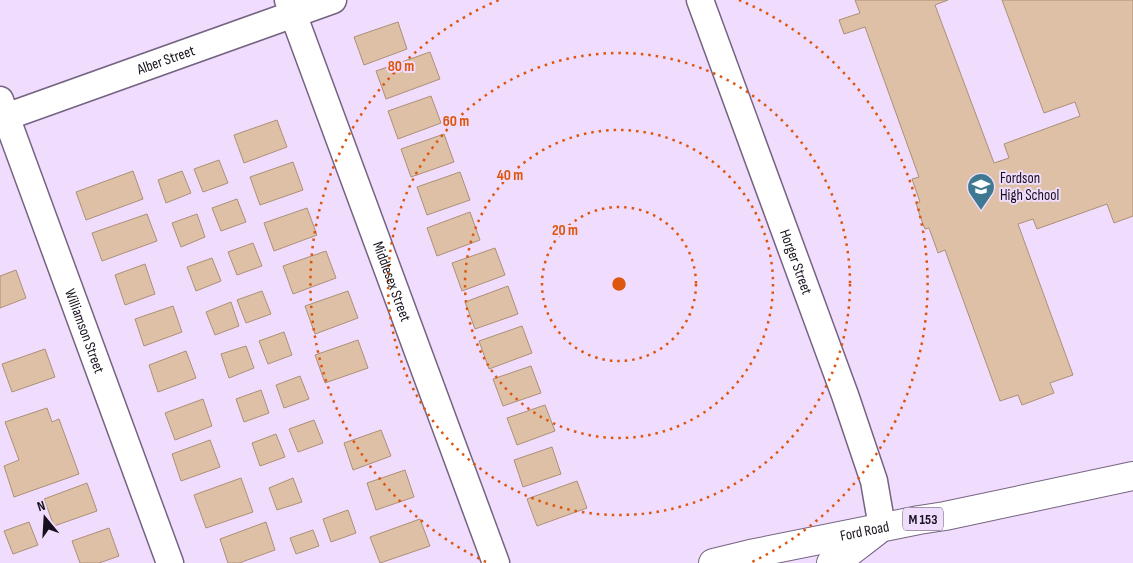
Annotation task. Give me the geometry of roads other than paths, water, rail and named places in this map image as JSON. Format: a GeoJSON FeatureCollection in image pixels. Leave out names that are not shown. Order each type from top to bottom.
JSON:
{"type":"FeatureCollection","features":[{"type":"Feature","properties":{"kind":"main road","name":"Ford Road"},"geometry":{"type":"LineString","coordinates":[[713,563],[1133,476]]}},
{"type":"Feature","properties":{"kind":"main road"},"geometry":{"type":"LineString","coordinates":[[831,563],[838,561],[882,527]]}},
{"type":"Feature","properties":{"kind":"street","name":"Alber Street"},"geometry":{"type":"LineString","coordinates":[[2,112],[290,7],[333,0]]}},
{"type":"Feature","properties":{"kind":"street","name":"Horger Street"},"geometry":{"type":"LineString","coordinates":[[700,0],[845,395],[874,481],[882,527]]}},
{"type":"Feature","properties":{"kind":"street","name":"Middlesex Street"},"geometry":{"type":"LineString","coordinates":[[290,7],[496,563]]}},
{"type":"Feature","properties":{"kind":"street","name":"Williamson Street"},"geometry":{"type":"LineString","coordinates":[[2,112],[170,563]]}},
{"type":"Feature","properties":{"kind":"place","name":"Fordson High School"},"geometry":{"type":"Point","coordinates":[981,211]}}]}
